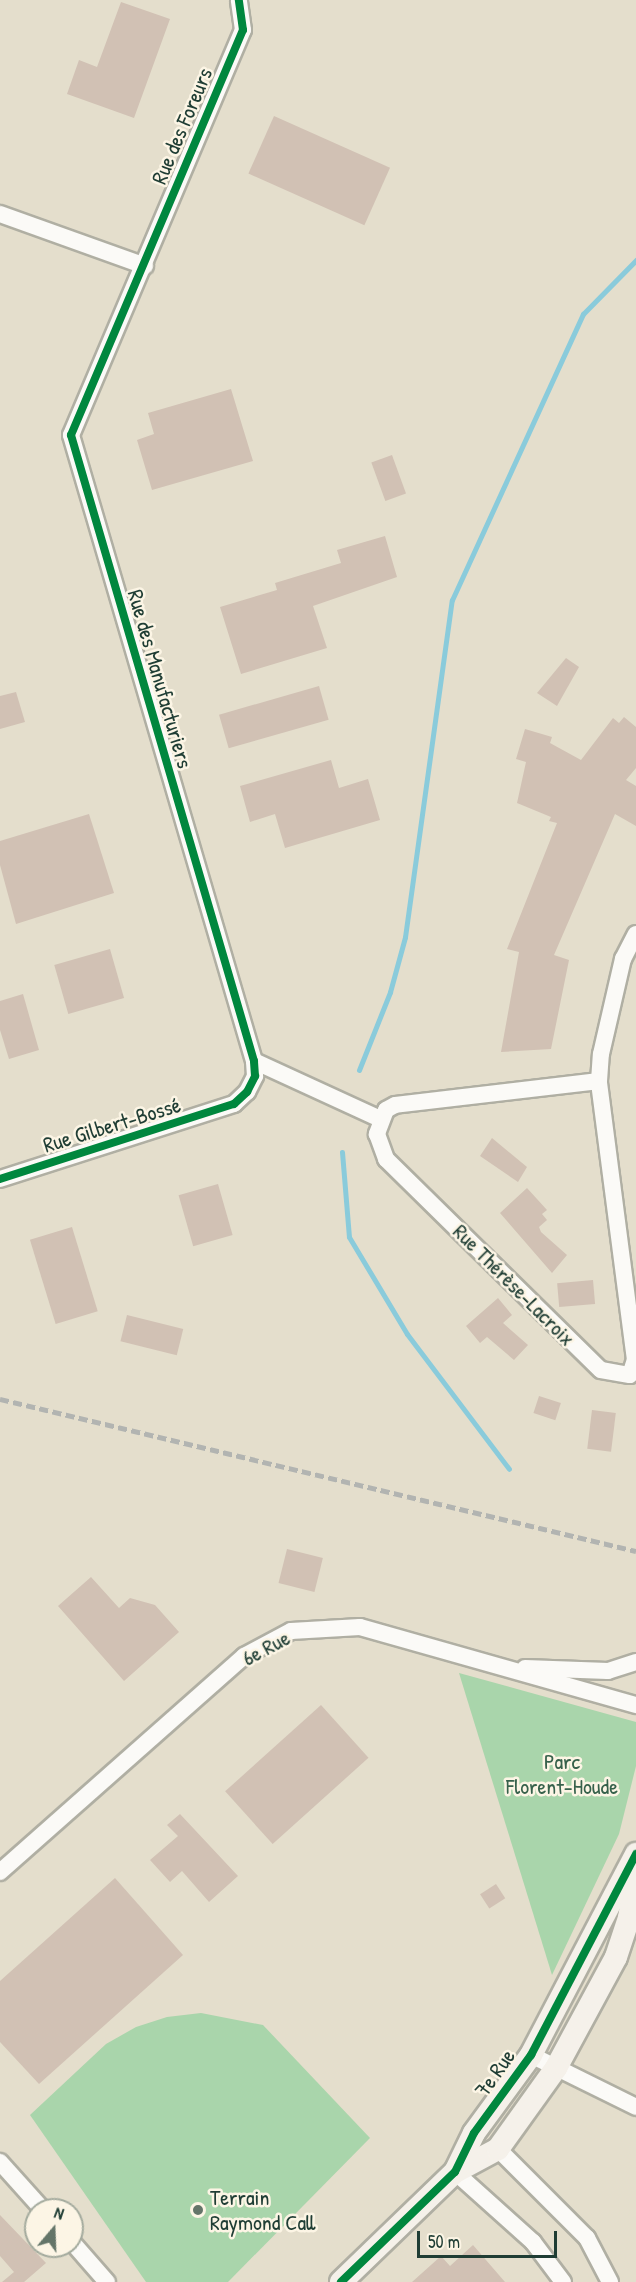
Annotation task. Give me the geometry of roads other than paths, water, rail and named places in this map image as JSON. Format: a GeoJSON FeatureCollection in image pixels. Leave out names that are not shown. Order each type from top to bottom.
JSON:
{"type":"FeatureCollection","features":[{"type":"Feature","properties":{"kind":"main road","name":"7e Rue"},"geometry":{"type":"LineString","coordinates":[[455,2172],[474,2133],[531,2055],[636,1854]]}},
{"type":"Feature","properties":{"kind":"main road","name":"7e Rue"},"geometry":{"type":"LineString","coordinates":[[341,2282],[455,2172],[498,2149],[556,2068],[616,1957],[629,1918],[636,1876]]}},
{"type":"Feature","properties":{"kind":"street","name":"Rue des Foreurs"},"geometry":{"type":"LineString","coordinates":[[145,266],[243,30],[239,0]]}},
{"type":"Feature","properties":{"kind":"street"},"geometry":{"type":"LineString","coordinates":[[0,214],[145,266]]}},
{"type":"Feature","properties":{"kind":"street","name":"Rue des Manufacturiers"},"geometry":{"type":"LineString","coordinates":[[145,266],[70,435],[254,1061]]}},
{"type":"Feature","properties":{"kind":"street","name":"Rue Thérèse-Lacroix"},"geometry":{"type":"LineString","coordinates":[[380,1119],[377,1134],[386,1159],[601,1370],[630,1374],[635,1360],[599,1081],[601,1054],[623,958],[636,934]]}},
{"type":"Feature","properties":{"kind":"street"},"geometry":{"type":"LineString","coordinates":[[254,1061],[380,1119],[395,1105],[599,1081]]}},
{"type":"Feature","properties":{"kind":"street","name":"Rue Gilbert-Bossé"},"geometry":{"type":"LineString","coordinates":[[0,1179],[234,1104],[255,1077],[254,1061]]}},
{"type":"Feature","properties":{"kind":"street","name":"6e Rue"},"geometry":{"type":"LineString","coordinates":[[0,1872],[244,1656],[291,1631],[360,1627],[506,1667],[543,1681],[636,1705]]}},
{"type":"Feature","properties":{"kind":"street"},"geometry":{"type":"LineString","coordinates":[[506,1667],[577,1672],[608,1671],[636,1662]]}},
{"type":"Feature","properties":{"kind":"street"},"geometry":{"type":"LineString","coordinates":[[531,2055],[636,2107]]}},
{"type":"Feature","properties":{"kind":"street"},"geometry":{"type":"LineString","coordinates":[[498,2149],[587,2238],[610,2282]]}},
{"type":"Feature","properties":{"kind":"street"},"geometry":{"type":"LineString","coordinates":[[0,2162],[32,2198]]}},
{"type":"Feature","properties":{"kind":"street"},"geometry":{"type":"LineString","coordinates":[[455,2172],[533,2242],[563,2282]]}},
{"type":"Feature","properties":{"kind":"street"},"geometry":{"type":"LineString","coordinates":[[84,2256],[107,2282]]}},
{"type":"Feature","properties":{"kind":"waterway"},"geometry":{"type":"LineString","coordinates":[[359,1070],[390,992],[405,937],[452,600],[583,314],[636,260]]}},
{"type":"Feature","properties":{"kind":"waterway"},"geometry":{"type":"LineString","coordinates":[[342,1152],[349,1237],[407,1334],[509,1469]]}},
{"type":"Feature","properties":{"kind":"railway"},"geometry":{"type":"LineString","coordinates":[[0,1399],[636,1551]]}},
{"type":"Feature","properties":{"kind":"place","name":"Terrain Raymond Call"},"geometry":{"type":"Point","coordinates":[198,2210]}},
{"type":"Feature","properties":{"kind":"park label","name":"Parc Florent-Houde"},"geometry":{"type":"Point","coordinates":[562,1774]}}]}
